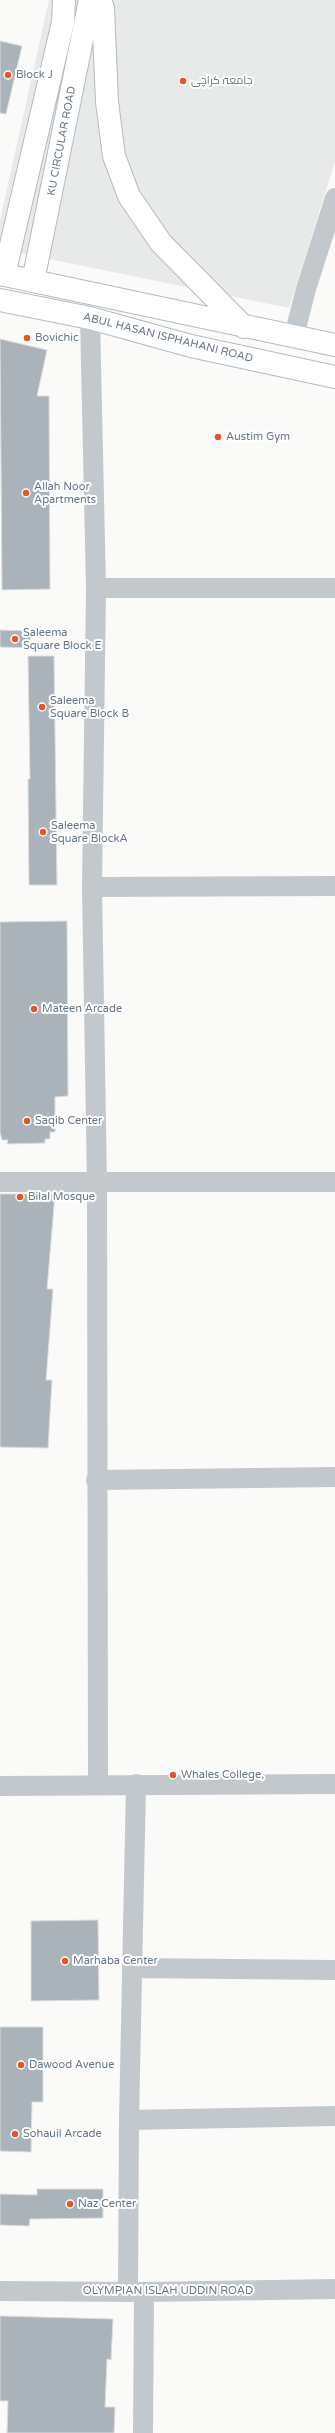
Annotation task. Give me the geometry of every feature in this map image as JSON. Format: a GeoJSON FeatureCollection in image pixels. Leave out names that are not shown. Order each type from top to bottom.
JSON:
{"type":"FeatureCollection","features":[{"type":"Feature","properties":{"kind":"main road"},"geometry":{"type":"LineString","coordinates":[[64,0],[63,22],[2,274],[335,345]]}},
{"type":"Feature","properties":{"kind":"main road","name":"KU CIRCULAR ROAD"},"geometry":{"type":"LineString","coordinates":[[33,281],[90,0]]}},
{"type":"Feature","properties":{"kind":"main road"},"geometry":{"type":"LineString","coordinates":[[100,0],[103,8],[107,102],[114,156],[129,196],[161,243],[244,326]]}},
{"type":"Feature","properties":{"kind":"main road","name":"ABUL HASAN ISPHAHANI ROAD"},"geometry":{"type":"LineString","coordinates":[[0,300],[90,318],[191,346],[335,378]]}},
{"type":"Feature","properties":{"kind":"street"},"geometry":{"type":"LineString","coordinates":[[294,336],[306,289],[335,198]]}},
{"type":"Feature","properties":{"kind":"street"},"geometry":{"type":"LineString","coordinates":[[90,318],[96,588],[92,887],[97,1184],[96,1480],[98,1784]]}},
{"type":"Feature","properties":{"kind":"street"},"geometry":{"type":"LineString","coordinates":[[96,588],[335,588]]}},
{"type":"Feature","properties":{"kind":"street"},"geometry":{"type":"LineString","coordinates":[[92,887],[335,886]]}},
{"type":"Feature","properties":{"kind":"street"},"geometry":{"type":"LineString","coordinates":[[0,1182],[97,1184],[335,1182]]}},
{"type":"Feature","properties":{"kind":"street"},"geometry":{"type":"LineString","coordinates":[[96,1480],[335,1477]]}},
{"type":"Feature","properties":{"kind":"street"},"geometry":{"type":"LineString","coordinates":[[0,1786],[98,1784],[335,1784]]}},
{"type":"Feature","properties":{"kind":"street"},"geometry":{"type":"LineString","coordinates":[[136,1784],[129,2120],[143,2433]]}},
{"type":"Feature","properties":{"kind":"street"},"geometry":{"type":"LineString","coordinates":[[132,1968],[335,1970]]}},
{"type":"Feature","properties":{"kind":"street"},"geometry":{"type":"LineString","coordinates":[[129,2120],[335,2116]]}},
{"type":"Feature","properties":{"kind":"street","name":"OLYMPIAN ISLAH UDDIN ROAD"},"geometry":{"type":"LineString","coordinates":[[0,2291],[136,2292],[335,2289]]}},
{"type":"Feature","properties":{"kind":"shaded area","name":"جامعہ کراچی"},"geometry":{"type":"Polygon","coordinates":[[[49,0],[335,0],[335,162],[289,308],[0,249],[0,220],[49,0]]]}},
{"type":"Feature","properties":{"kind":"building","name":"Block J"},"geometry":{"type":"Polygon","coordinates":[[[0,41],[22,46],[6,114],[0,113],[0,41]]]}},
{"type":"Feature","properties":{"kind":"building","name":"Allah Noor Apartments"},"geometry":{"type":"Polygon","coordinates":[[[0,339],[47,350],[37,396],[49,396],[50,589],[2,590],[0,339]]]}},
{"type":"Feature","properties":{"kind":"building","name":"Saleema Square Block E"},"geometry":{"type":"Polygon","coordinates":[[[0,630],[31,631],[30,648],[0,647],[0,630]]]}},
{"type":"Feature","properties":{"kind":"building"},"geometry":{"type":"Polygon","coordinates":[[[28,656],[54,656],[57,885],[29,885],[28,779],[30,779],[28,656]]]}},
{"type":"Feature","properties":{"kind":"building","name":"Mateen Arcade"},"geometry":{"type":"Polygon","coordinates":[[[67,921],[68,1096],[55,1097],[55,1132],[50,1132],[50,1139],[45,1139],[45,1143],[7,1144],[8,1140],[2,1140],[0,1132],[0,922],[67,921]]]}},
{"type":"Feature","properties":{"kind":"building"},"geometry":{"type":"Polygon","coordinates":[[[0,1194],[55,1194],[47,1289],[53,1289],[46,1380],[52,1380],[48,1448],[0,1447],[0,1194]]]}},
{"type":"Feature","properties":{"kind":"building","name":"Marhaba Center"},"geometry":{"type":"Polygon","coordinates":[[[98,1920],[99,2000],[31,2001],[31,1921],[98,1920]]]}},
{"type":"Feature","properties":{"kind":"building","name":"Dawood Avenue"},"geometry":{"type":"Polygon","coordinates":[[[0,2027],[43,2027],[43,2102],[32,2102],[31,2152],[0,2151],[0,2027]]]}},
{"type":"Feature","properties":{"kind":"building","name":"Naz Center"},"geometry":{"type":"Polygon","coordinates":[[[37,2189],[103,2189],[103,2218],[30,2219],[29,2226],[0,2225],[0,2194],[37,2195],[37,2189]]]}},
{"type":"Feature","properties":{"kind":"building"},"geometry":{"type":"Polygon","coordinates":[[[0,2316],[113,2319],[111,2360],[107,2359],[105,2407],[115,2407],[114,2433],[7,2433],[8,2401],[0,2401],[0,2316]]]}},
{"type":"Feature","properties":{"kind":"place","name":"Block J"},"geometry":{"type":"Point","coordinates":[8,75]}},
{"type":"Feature","properties":{"kind":"place","name":"جامعہ کراچی"},"geometry":{"type":"Point","coordinates":[183,81]}},
{"type":"Feature","properties":{"kind":"place","name":"Bovichic"},"geometry":{"type":"Point","coordinates":[27,338]}},
{"type":"Feature","properties":{"kind":"place","name":"Austim Gym"},"geometry":{"type":"Point","coordinates":[218,437]}},
{"type":"Feature","properties":{"kind":"place","name":"Allah Noor Apartments"},"geometry":{"type":"Point","coordinates":[26,493]}},
{"type":"Feature","properties":{"kind":"place","name":"Saleema Square Block E"},"geometry":{"type":"Point","coordinates":[15,639]}},
{"type":"Feature","properties":{"kind":"place","name":"Saleema Square Block B"},"geometry":{"type":"Point","coordinates":[42,707]}},
{"type":"Feature","properties":{"kind":"place","name":"Saleema Square BlockA"},"geometry":{"type":"Point","coordinates":[43,832]}},
{"type":"Feature","properties":{"kind":"place","name":"Mateen Arcade"},"geometry":{"type":"Point","coordinates":[34,1009]}},
{"type":"Feature","properties":{"kind":"place","name":"Saqib Center"},"geometry":{"type":"Point","coordinates":[27,1121]}},
{"type":"Feature","properties":{"kind":"place","name":"Bilal Mosque"},"geometry":{"type":"Point","coordinates":[20,1197]}},
{"type":"Feature","properties":{"kind":"place","name":"Whales College,"},"geometry":{"type":"Point","coordinates":[173,1775]}},
{"type":"Feature","properties":{"kind":"place","name":"Marhaba Center"},"geometry":{"type":"Point","coordinates":[65,1961]}},
{"type":"Feature","properties":{"kind":"place","name":"Dawood Avenue"},"geometry":{"type":"Point","coordinates":[21,2065]}},
{"type":"Feature","properties":{"kind":"place","name":"Sohauil Arcade"},"geometry":{"type":"Point","coordinates":[15,2134]}},
{"type":"Feature","properties":{"kind":"place","name":"Naz Center"},"geometry":{"type":"Point","coordinates":[70,2204]}}]}
